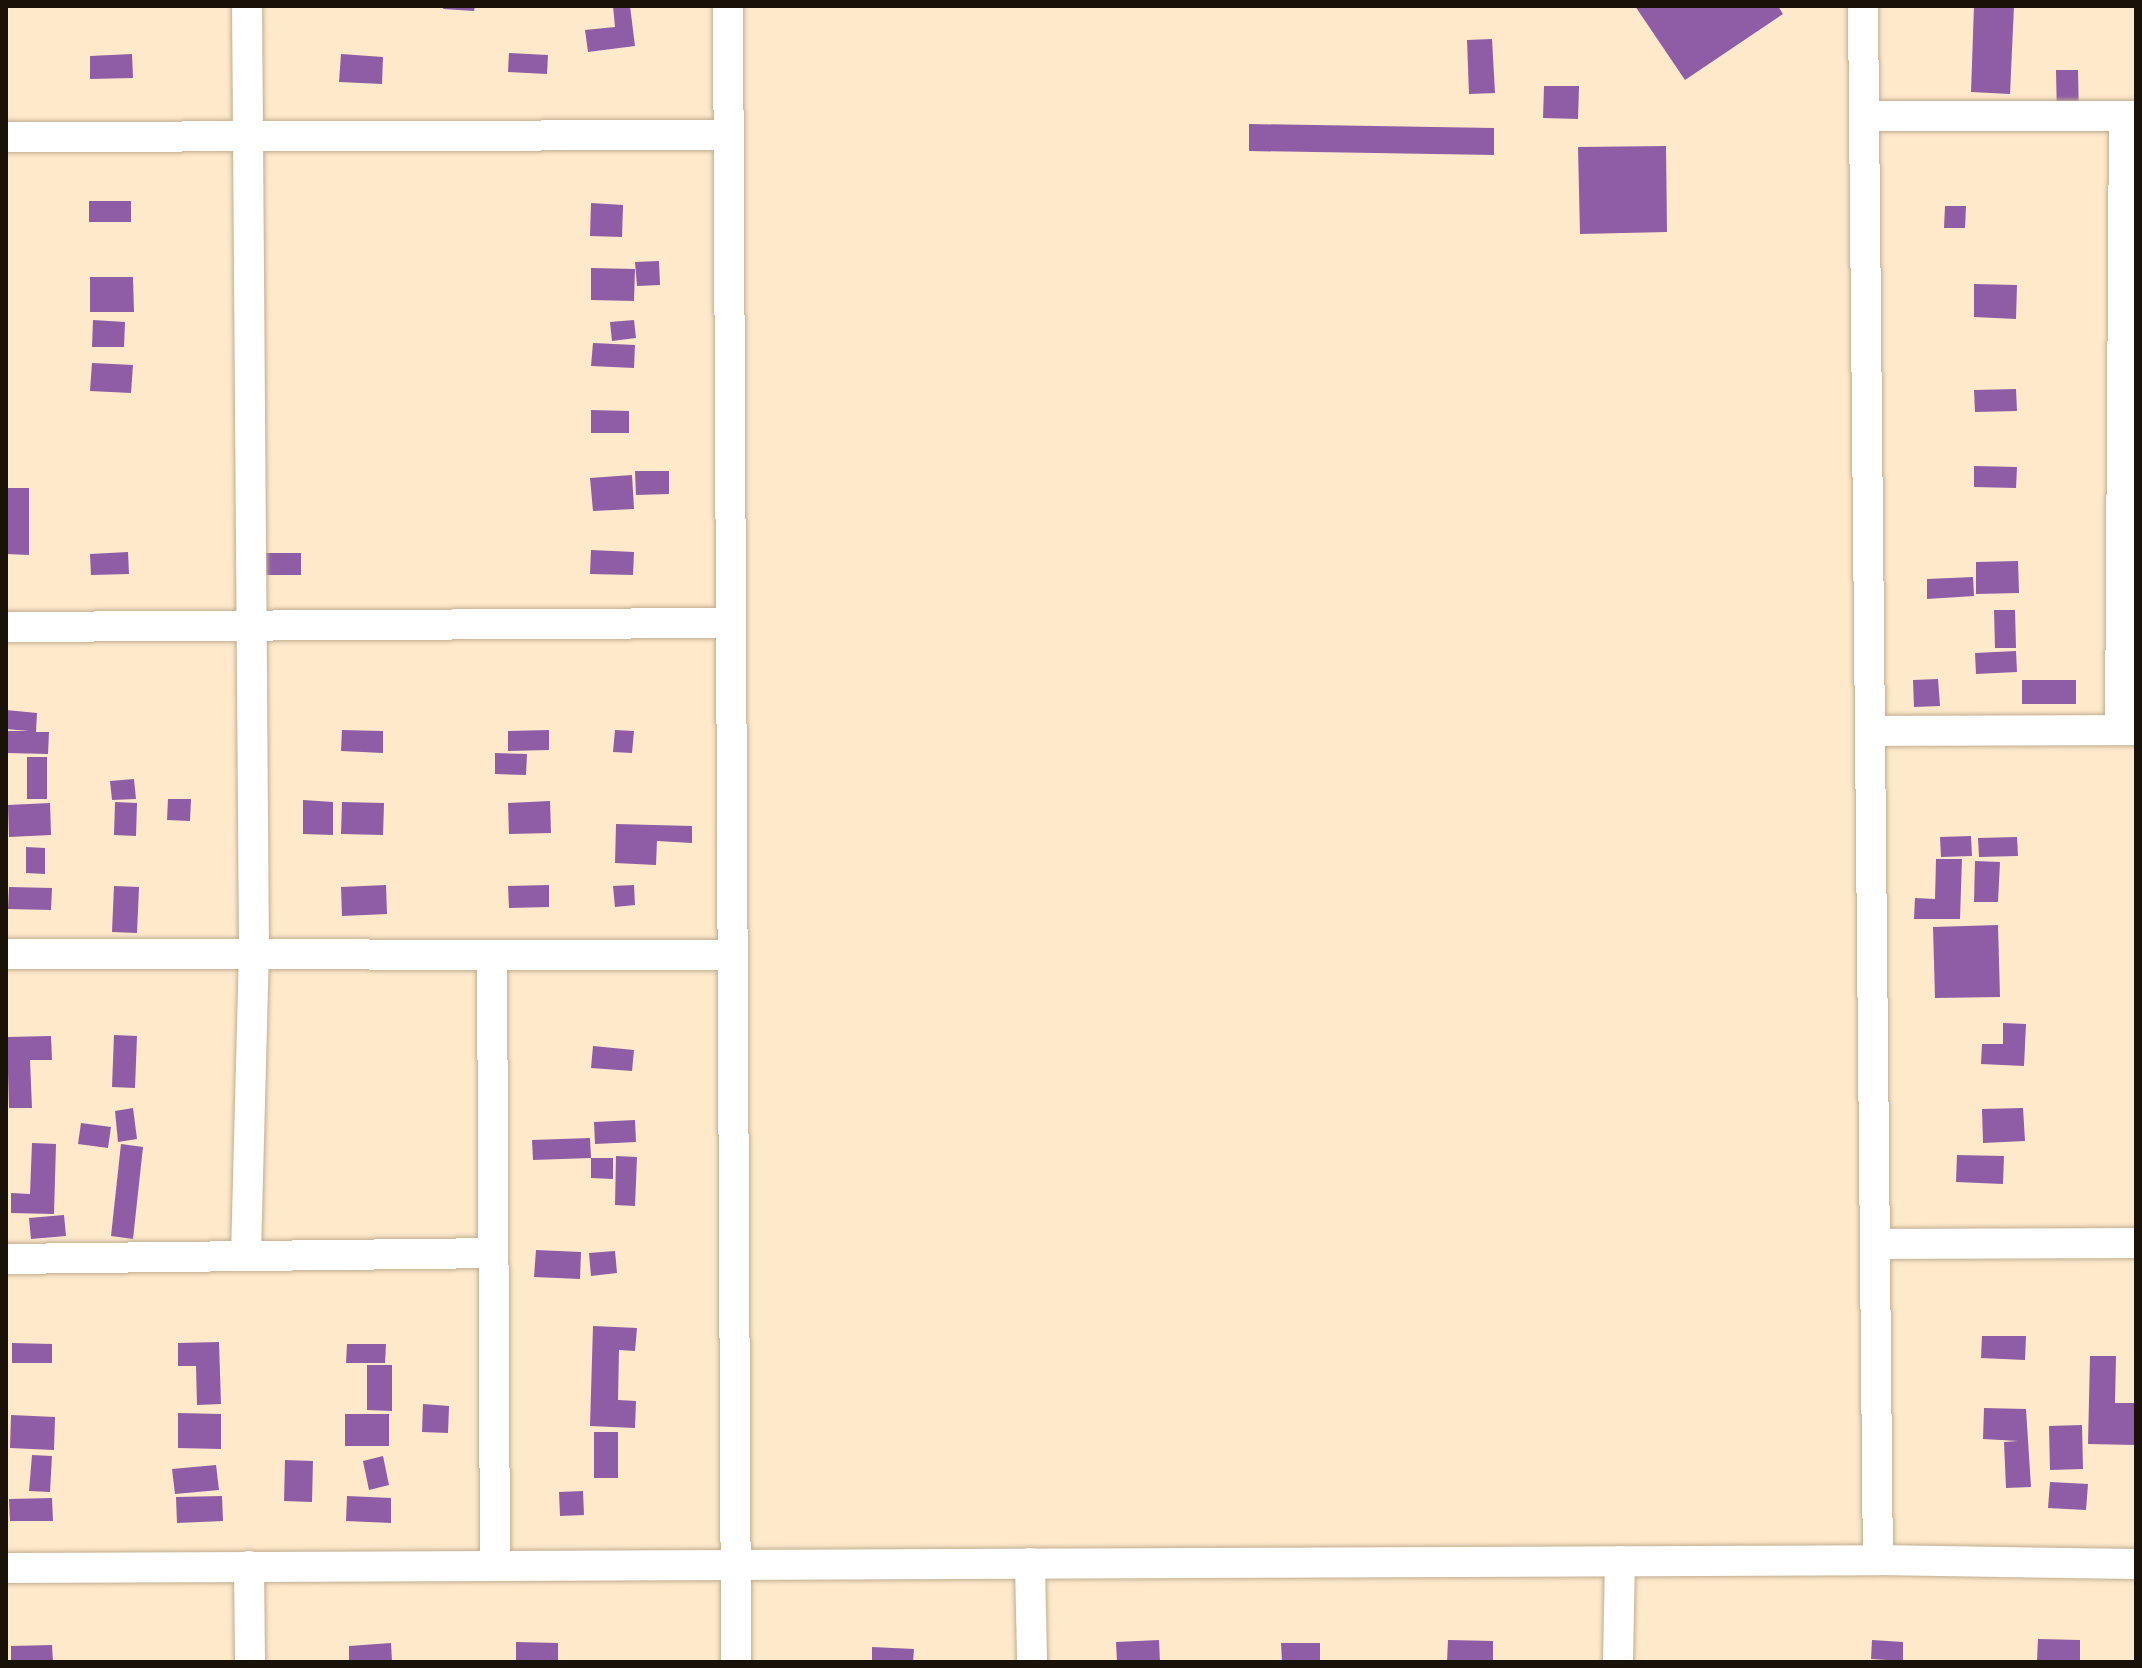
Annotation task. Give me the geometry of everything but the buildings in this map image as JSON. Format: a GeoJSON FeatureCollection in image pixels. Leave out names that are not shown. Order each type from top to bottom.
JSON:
{"type":"FeatureCollection","features":[{"type":"Feature","properties":{"kind":"street"},"geometry":{"type":"LineString","coordinates":[[246,1255],[254,954],[247,6]]}},
{"type":"Feature","properties":{"kind":"street"},"geometry":{"type":"LineString","coordinates":[[728,6],[736,1662]]}},
{"type":"Feature","properties":{"kind":"street"},"geometry":{"type":"LineString","coordinates":[[1863,6],[1878,1560]]}},
{"type":"Feature","properties":{"kind":"street"},"geometry":{"type":"LineString","coordinates":[[1864,116],[2130,116],[2128,730],[1870,731]]}},
{"type":"Feature","properties":{"kind":"street"},"geometry":{"type":"LineString","coordinates":[[6,137],[729,135]]}},
{"type":"Feature","properties":{"kind":"street"},"geometry":{"type":"LineString","coordinates":[[6,627],[731,623]]}},
{"type":"Feature","properties":{"kind":"street"},"geometry":{"type":"LineString","coordinates":[[6,954],[732,955]]}},
{"type":"Feature","properties":{"kind":"street"},"geometry":{"type":"LineString","coordinates":[[492,956],[495,1565]]}},
{"type":"Feature","properties":{"kind":"street"},"geometry":{"type":"LineString","coordinates":[[1875,1244],[2136,1243]]}},
{"type":"Feature","properties":{"kind":"street"},"geometry":{"type":"LineString","coordinates":[[6,1259],[493,1253]]}},
{"type":"Feature","properties":{"kind":"street"},"geometry":{"type":"LineString","coordinates":[[6,1568],[1878,1560],[2136,1564]]}},
{"type":"Feature","properties":{"kind":"street"},"geometry":{"type":"LineString","coordinates":[[1618,1662],[1620,1561]]}},
{"type":"Feature","properties":{"kind":"street"},"geometry":{"type":"LineString","coordinates":[[1030,1563],[1032,1662]]}},
{"type":"Feature","properties":{"kind":"street"},"geometry":{"type":"LineString","coordinates":[[249,1566],[250,1662]]}}]}
